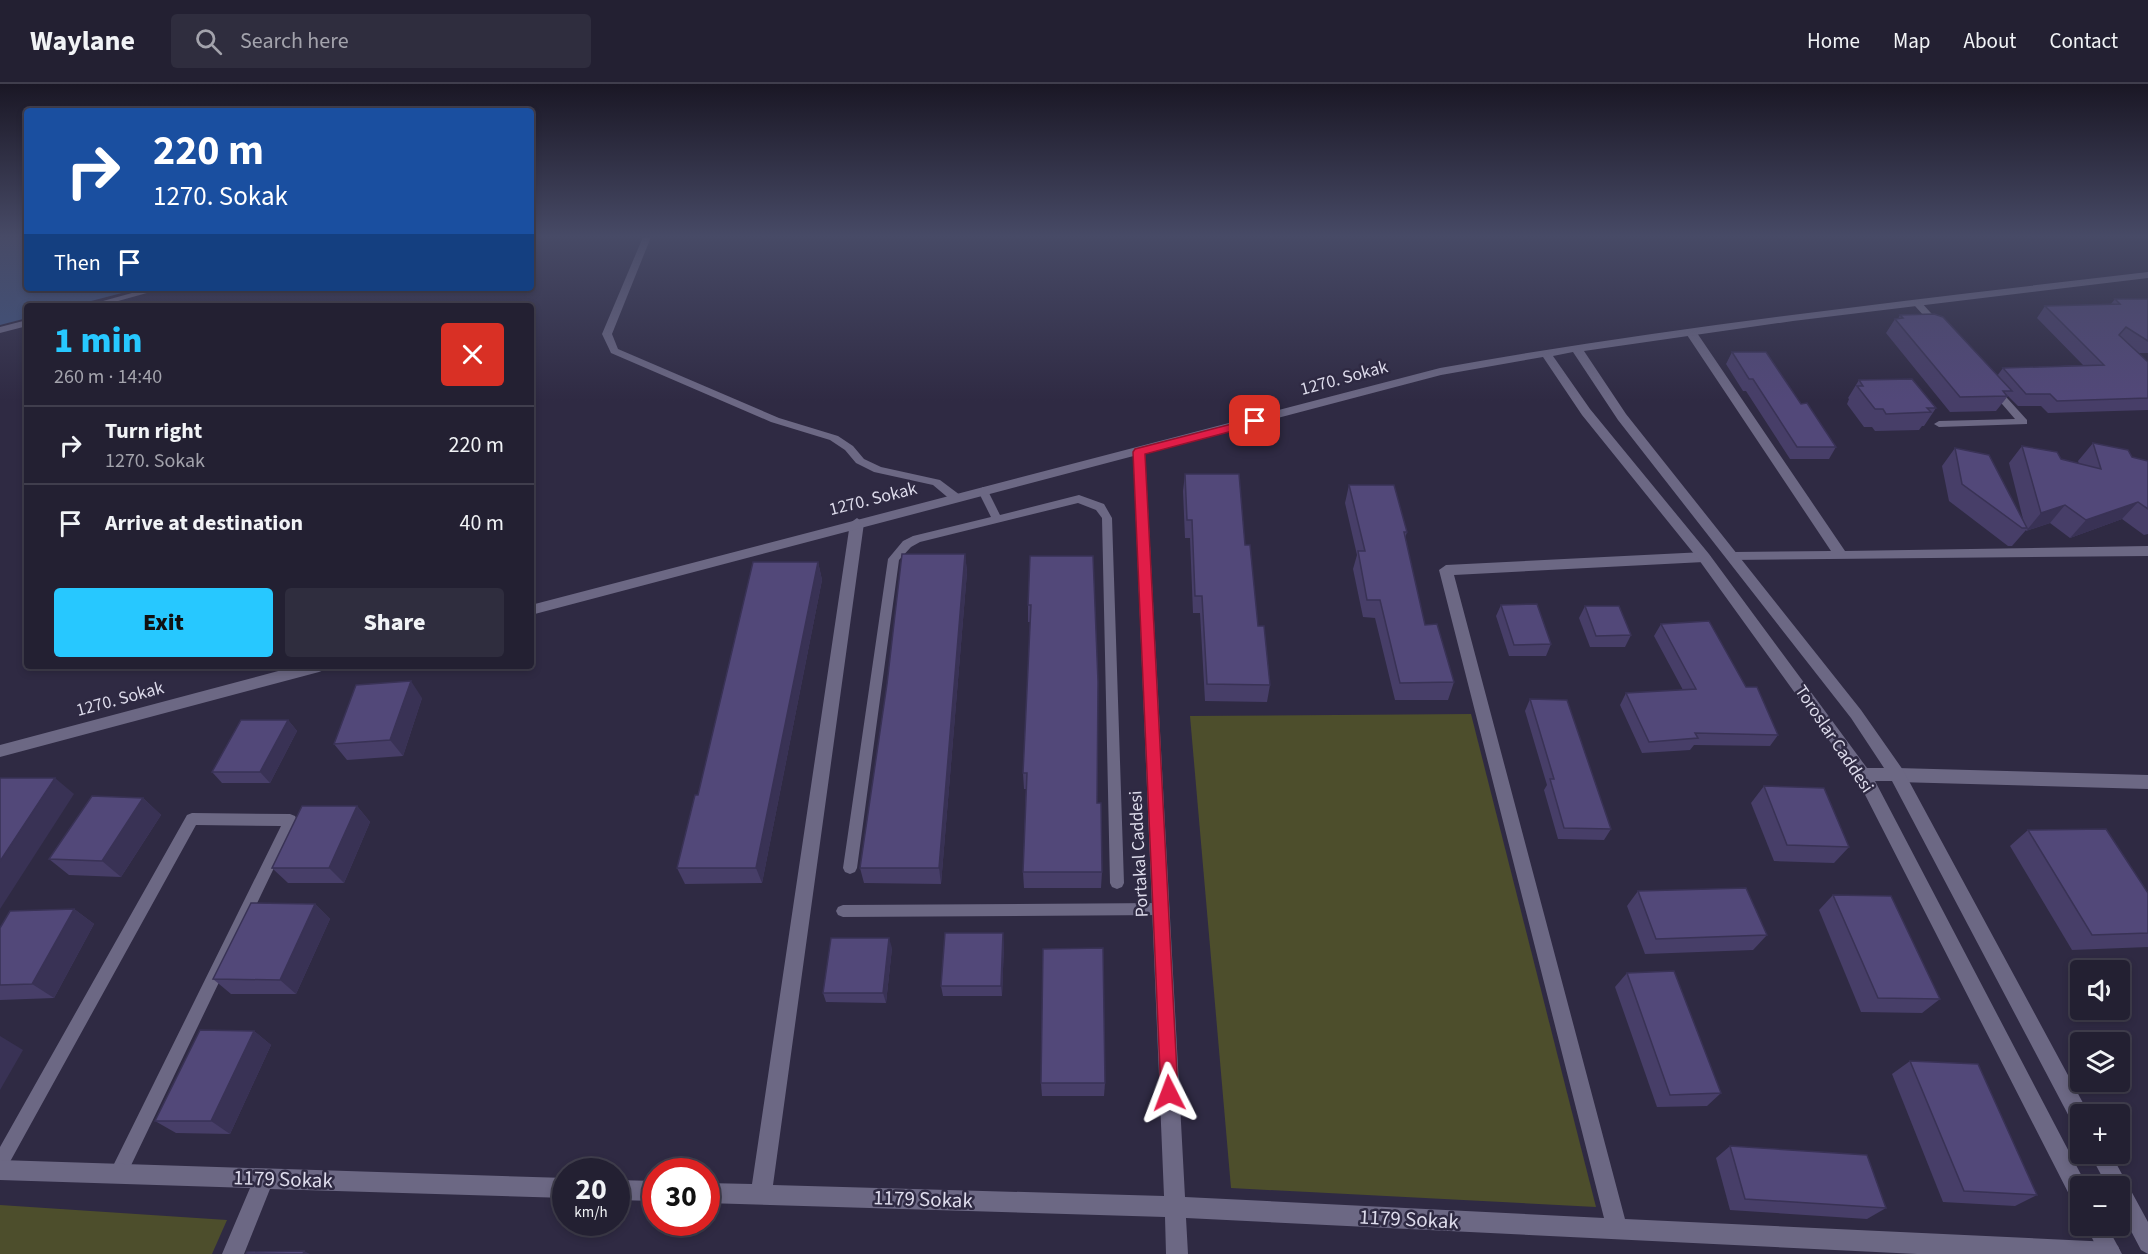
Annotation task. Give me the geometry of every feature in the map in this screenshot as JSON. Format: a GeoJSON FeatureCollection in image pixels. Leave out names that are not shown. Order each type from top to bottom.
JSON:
{"type":"FeatureCollection","features":[{"type":"Feature","properties":{"kind":"street","name":"1270. Sokak"},"geometry":{"type":"LineString","coordinates":[[534,609],[1440,372],[1545,352],[2016,292]]}},
{"type":"Feature","properties":{"kind":"street"},"geometry":{"type":"LineString","coordinates":[[1691,332],[1842,556]]}},
{"type":"Feature","properties":{"kind":"street","name":"Toroslar Caddesi"},"geometry":{"type":"LineString","coordinates":[[1576,348],[1622,417],[1856,714],[1897,775],[2073,1104]]}},
{"type":"Feature","properties":{"kind":"street","name":"Toroslar Caddesi"},"geometry":{"type":"LineString","coordinates":[[1545,352],[1586,412],[1704,557],[1863,774],[2070,1176]]}},
{"type":"Feature","properties":{"kind":"street","name":"Portakal Caddesi"},"geometry":{"type":"LineString","coordinates":[[1139,452],[1177,1254]]}},
{"type":"Feature","properties":{"kind":"street"},"geometry":{"type":"LineString","coordinates":[[761,1194],[857,523]]}},
{"type":"Feature","properties":{"kind":"street"},"geometry":{"type":"LineString","coordinates":[[1734,557],[2148,551]]}},
{"type":"Feature","properties":{"kind":"street"},"geometry":{"type":"LineString","coordinates":[[1618,1230],[1446,570],[1704,557]]}},
{"type":"Feature","properties":{"kind":"street","name":"1270. Sokak"},"geometry":{"type":"LineString","coordinates":[[0,751],[308,669]]}},
{"type":"Feature","properties":{"kind":"street"},"geometry":{"type":"LineString","coordinates":[[1863,774],[2148,782]]}},
{"type":"Feature","properties":{"kind":"street","name":"1179 Sokak"},"geometry":{"type":"LineString","coordinates":[[0,1170],[552,1188]]}},
{"type":"Feature","properties":{"kind":"street"},"geometry":{"type":"LineString","coordinates":[[233,1254],[264,1178]]}},
{"type":"Feature","properties":{"kind":"street","name":"1179 Sokak"},"geometry":{"type":"LineString","coordinates":[[720,1193],[1175,1207],[2111,1254]]}},
{"type":"Feature","properties":{"kind":"street"},"geometry":{"type":"LineString","coordinates":[[2130,1209],[2148,1243]]}},
{"type":"Feature","properties":{"kind":"street"},"geometry":{"type":"LineString","coordinates":[[2101,1236],[2111,1254]]}},
{"type":"Feature","properties":{"kind":"lane"},"geometry":{"type":"LineString","coordinates":[[101,303],[147,292]]}},
{"type":"Feature","properties":{"kind":"lane"},"geometry":{"type":"LineString","coordinates":[[624,292],[607,334],[614,351],[776,420],[834,438],[849,448],[860,461],[878,470],[936,482],[956,498]]}},
{"type":"Feature","properties":{"kind":"lane"},"geometry":{"type":"LineString","coordinates":[[1918,304],[1948,337]]}},
{"type":"Feature","properties":{"kind":"lane"},"geometry":{"type":"LineString","coordinates":[[0,330],[24,324]]}},
{"type":"Feature","properties":{"kind":"lane"},"geometry":{"type":"LineString","coordinates":[[1939,424],[2023,422],[1985,380]]}},
{"type":"Feature","properties":{"kind":"lane"},"geometry":{"type":"LineString","coordinates":[[984,491],[997,519]]}},
{"type":"Feature","properties":{"kind":"lane"},"geometry":{"type":"LineString","coordinates":[[850,868],[894,559],[907,544],[917,539],[1079,499],[1100,507],[1107,518],[1118,883]]}},
{"type":"Feature","properties":{"kind":"lane"},"geometry":{"type":"LineString","coordinates":[[0,1163],[192,819],[290,820],[118,1173]]}},
{"type":"Feature","properties":{"kind":"lane"},"geometry":{"type":"LineString","coordinates":[[843,911],[1161,909]]}},
{"type":"Feature","properties":{"kind":"green space"},"geometry":{"type":"Polygon","coordinates":[[[1471,714],[1596,1207],[1231,1188],[1190,716],[1471,714]]]}},
{"type":"Feature","properties":{"kind":"green space"},"geometry":{"type":"Polygon","coordinates":[[[0,1205],[227,1220],[212,1254],[0,1254],[0,1205]]]}},
{"type":"Feature","properties":{"kind":"water"},"geometry":{"type":"Polygon","coordinates":[[[0,292],[127,292],[84,303],[24,303],[24,319],[0,325],[0,292]]]}},
{"type":"Feature","properties":{"kind":"building"},"geometry":{"type":"Polygon","coordinates":[[[2115,299],[2148,299],[2148,341],[2126,327],[2119,335],[2148,362],[2148,398],[2057,401],[2050,394],[2026,394],[2003,368],[2104,365],[2045,306],[2120,304],[2115,299]]]}},
{"type":"Feature","properties":{"kind":"building"},"geometry":{"type":"Polygon","coordinates":[[[1934,314],[1943,317],[2012,391],[2003,391],[2007,396],[1960,397],[1895,319],[1903,318],[1900,315],[1934,314]]]}},
{"type":"Feature","properties":{"kind":"building"},"geometry":{"type":"Polygon","coordinates":[[[1732,352],[1766,352],[1801,404],[1807,403],[1836,447],[1797,447],[1753,379],[1749,379],[1732,352]]]}},
{"type":"Feature","properties":{"kind":"building"},"geometry":{"type":"Polygon","coordinates":[[[1912,379],[1936,408],[1927,408],[1931,412],[1886,414],[1883,409],[1875,409],[1857,386],[1863,386],[1859,380],[1912,379]]]}},
{"type":"Feature","properties":{"kind":"building"},"geometry":{"type":"Polygon","coordinates":[[[2093,443],[2128,450],[2132,457],[2148,461],[2148,509],[2138,502],[2086,520],[2065,505],[2041,513],[2022,446],[2057,452],[2061,459],[2101,469],[2093,443]]]}},
{"type":"Feature","properties":{"kind":"building"},"geometry":{"type":"Polygon","coordinates":[[[1955,448],[1989,455],[2027,528],[2022,528],[1962,484],[1955,448]]]}},
{"type":"Feature","properties":{"kind":"building"},"geometry":{"type":"Polygon","coordinates":[[[1185,474],[1239,474],[1245,545],[1250,545],[1258,626],[1264,626],[1270,685],[1207,684],[1202,596],[1195,596],[1192,520],[1187,520],[1185,474]]]}},
{"type":"Feature","properties":{"kind":"building"},"geometry":{"type":"Polygon","coordinates":[[[1349,485],[1394,485],[1407,532],[1404,532],[1425,625],[1437,624],[1454,682],[1400,683],[1380,600],[1367,600],[1358,551],[1365,551],[1349,485]]]}},
{"type":"Feature","properties":{"kind":"building"},"geometry":{"type":"Polygon","coordinates":[[[902,554],[965,554],[939,868],[860,868],[887,684],[902,554]]]}},
{"type":"Feature","properties":{"kind":"building"},"geometry":{"type":"Polygon","coordinates":[[[1030,556],[1093,556],[1098,682],[1097,803],[1101,803],[1102,872],[1023,872],[1027,773],[1023,773],[1031,605],[1028,605],[1030,556]]]}},
{"type":"Feature","properties":{"kind":"building"},"geometry":{"type":"Polygon","coordinates":[[[753,562],[818,562],[756,868],[677,868],[695,795],[698,795],[753,562]]]}},
{"type":"Feature","properties":{"kind":"building"},"geometry":{"type":"Polygon","coordinates":[[[1537,604],[1551,644],[1514,645],[1501,605],[1537,604]]]}},
{"type":"Feature","properties":{"kind":"building"},"geometry":{"type":"Polygon","coordinates":[[[1585,606],[1619,606],[1631,635],[1596,636],[1585,606]]]}},
{"type":"Feature","properties":{"kind":"building"},"geometry":{"type":"Polygon","coordinates":[[[1709,621],[1746,687],[1757,687],[1778,735],[1695,733],[1698,738],[1649,742],[1626,693],[1696,689],[1661,624],[1709,621]]]}},
{"type":"Feature","properties":{"kind":"building"},"geometry":{"type":"Polygon","coordinates":[[[411,681],[390,740],[334,744],[356,685],[411,681]]]}},
{"type":"Feature","properties":{"kind":"building"},"geometry":{"type":"Polygon","coordinates":[[[1530,699],[1567,700],[1611,829],[1564,828],[1550,779],[1554,779],[1530,699]]]}},
{"type":"Feature","properties":{"kind":"building"},"geometry":{"type":"Polygon","coordinates":[[[241,720],[288,720],[260,772],[212,772],[241,720]]]}},
{"type":"Feature","properties":{"kind":"building"},"geometry":{"type":"Polygon","coordinates":[[[0,778],[55,778],[0,861],[0,778]]]}},
{"type":"Feature","properties":{"kind":"building"},"geometry":{"type":"Polygon","coordinates":[[[1764,786],[1824,788],[1849,847],[1787,845],[1764,786]]]}},
{"type":"Feature","properties":{"kind":"building"},"geometry":{"type":"Polygon","coordinates":[[[92,796],[143,798],[102,861],[49,859],[92,796]]]}},
{"type":"Feature","properties":{"kind":"building"},"geometry":{"type":"Polygon","coordinates":[[[302,806],[357,806],[329,868],[272,868],[302,806]]]}},
{"type":"Feature","properties":{"kind":"building"},"geometry":{"type":"Polygon","coordinates":[[[2106,829],[2148,893],[2148,933],[2092,935],[2028,830],[2106,829]]]}},
{"type":"Feature","properties":{"kind":"building"},"geometry":{"type":"Polygon","coordinates":[[[1746,888],[1767,935],[1656,939],[1638,891],[1746,888]]]}},
{"type":"Feature","properties":{"kind":"building"},"geometry":{"type":"Polygon","coordinates":[[[1833,895],[1891,896],[1940,999],[1878,998],[1833,895]]]}},
{"type":"Feature","properties":{"kind":"building"},"geometry":{"type":"Polygon","coordinates":[[[251,903],[315,904],[280,980],[213,979],[251,903]]]}},
{"type":"Feature","properties":{"kind":"building"},"geometry":{"type":"Polygon","coordinates":[[[74,909],[32,984],[0,985],[0,928],[10,911],[74,909]]]}},
{"type":"Feature","properties":{"kind":"building"},"geometry":{"type":"Polygon","coordinates":[[[945,933],[1003,933],[1001,986],[941,986],[945,933]]]}},
{"type":"Feature","properties":{"kind":"building"},"geometry":{"type":"Polygon","coordinates":[[[831,938],[889,938],[883,993],[823,993],[831,938]]]}},
{"type":"Feature","properties":{"kind":"building"},"geometry":{"type":"Polygon","coordinates":[[[1103,948],[1105,1083],[1041,1083],[1043,949],[1103,948]]]}},
{"type":"Feature","properties":{"kind":"building"},"geometry":{"type":"Polygon","coordinates":[[[1674,971],[1721,1093],[1670,1095],[1627,973],[1674,971]]]}},
{"type":"Feature","properties":{"kind":"building"},"geometry":{"type":"Polygon","coordinates":[[[200,1030],[254,1031],[211,1121],[155,1121],[200,1030]]]}},
{"type":"Feature","properties":{"kind":"building"},"geometry":{"type":"Polygon","coordinates":[[[1910,1061],[1978,1064],[2037,1195],[1964,1191],[1910,1061]]]}},
{"type":"Feature","properties":{"kind":"building"},"geometry":{"type":"Polygon","coordinates":[[[1730,1146],[1867,1155],[1886,1208],[1745,1199],[1730,1146]]]}},
{"type":"Feature","properties":{"kind":"building"},"geometry":{"type":"Polygon","coordinates":[[[304,1251],[303,1254],[246,1254],[247,1252],[304,1251]]]}},
{"type":"Feature","properties":{"kind":"route"},"geometry":{"type":"LineString","coordinates":[[1169,1093],[1139,452],[1255,421]]}}]}
